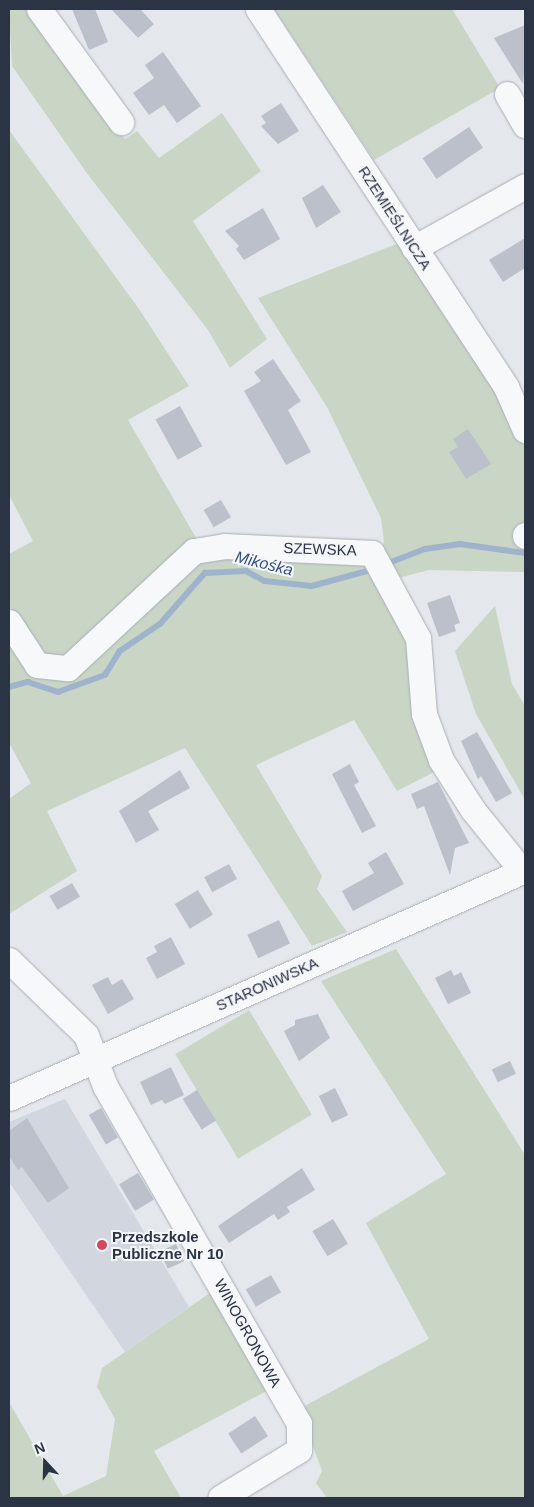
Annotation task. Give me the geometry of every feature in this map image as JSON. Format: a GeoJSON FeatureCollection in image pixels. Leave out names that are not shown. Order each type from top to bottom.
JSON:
{"type":"FeatureCollection","features":[{"type":"Feature","properties":{"kind":"street"},"geometry":{"type":"LineString","coordinates":[[38,9],[121,122]]}},
{"type":"Feature","properties":{"kind":"street","name":"RZEMIEŚLNICZA"},"geometry":{"type":"LineString","coordinates":[[258,9],[506,387],[525,430]]}},
{"type":"Feature","properties":{"kind":"street"},"geometry":{"type":"LineString","coordinates":[[507,94],[525,124]]}},
{"type":"Feature","properties":{"kind":"street"},"geometry":{"type":"LineString","coordinates":[[414,248],[525,186]]}},
{"type":"Feature","properties":{"kind":"street","name":"SZEWSKA"},"geometry":{"type":"LineString","coordinates":[[9,622],[37,665],[57,670],[83,656],[194,551],[226,546],[360,550],[372,553],[418,638],[424,714],[441,760],[473,810],[523,871]]}},
{"type":"Feature","properties":{"kind":"street","name":"STARONIWSKA"},"geometry":{"type":"LineString","coordinates":[[9,1098],[523,871]]}},
{"type":"Feature","properties":{"kind":"street"},"geometry":{"type":"LineString","coordinates":[[9,960],[86,1035],[97,1060]]}},
{"type":"Feature","properties":{"kind":"street","name":"WINOGRONOWA"},"geometry":{"type":"LineString","coordinates":[[97,1060],[105,1086],[299,1423],[299,1450],[220,1498]]}},
{"type":"Feature","properties":{"kind":"shaded area","name":"Przedszkole Publiczne Nr 10"},"geometry":{"type":"Polygon","coordinates":[[[65,1099],[189,1307],[125,1352],[9,1182],[9,1122],[65,1099]]]}},
{"type":"Feature","properties":{"kind":"green space"},"geometry":{"type":"Polygon","coordinates":[[[9,9],[29,9],[125,139],[137,131],[159,158],[222,113],[261,171],[193,221],[267,339],[230,368],[208,330],[86,172],[12,66],[9,9]]]}},
{"type":"Feature","properties":{"kind":"green space"},"geometry":{"type":"Polygon","coordinates":[[[274,9],[452,9],[500,88],[374,160],[274,9]]]}},
{"type":"Feature","properties":{"kind":"green space"},"geometry":{"type":"Polygon","coordinates":[[[9,130],[139,309],[189,386],[128,420],[199,543],[58,662],[27,642],[9,605],[9,554],[33,541],[9,495],[9,130]]]}},
{"type":"Feature","properties":{"kind":"green space"},"geometry":{"type":"Polygon","coordinates":[[[399,243],[505,397],[525,449],[525,518],[518,537],[525,550],[525,572],[429,570],[394,579],[380,557],[384,542],[381,518],[327,407],[258,298],[399,243]]]}},
{"type":"Feature","properties":{"kind":"green space"},"geometry":{"type":"Polygon","coordinates":[[[239,554],[369,559],[399,611],[440,769],[397,791],[354,720],[256,765],[322,876],[317,889],[347,932],[312,946],[185,748],[47,811],[77,871],[9,914],[9,799],[31,783],[9,743],[9,629],[52,676],[192,560],[239,554]]]}},
{"type":"Feature","properties":{"kind":"green space"},"geometry":{"type":"Polygon","coordinates":[[[495,606],[512,684],[525,706],[525,800],[476,714],[455,651],[495,606]]]}},
{"type":"Feature","properties":{"kind":"green space"},"geometry":{"type":"Polygon","coordinates":[[[396,949],[525,1155],[525,1498],[327,1498],[316,1483],[322,1471],[299,1409],[429,1339],[366,1223],[446,1174],[321,981],[396,949]]]}},
{"type":"Feature","properties":{"kind":"green space"},"geometry":{"type":"Polygon","coordinates":[[[249,1010],[312,1115],[238,1159],[175,1054],[249,1010]]]}},
{"type":"Feature","properties":{"kind":"green space"},"geometry":{"type":"Polygon","coordinates":[[[217,1288],[274,1387],[154,1451],[181,1498],[9,1498],[9,1402],[63,1496],[106,1476],[115,1419],[97,1387],[102,1368],[217,1288]]]}},
{"type":"Feature","properties":{"kind":"building"},"geometry":{"type":"Polygon","coordinates":[[[72,9],[95,9],[108,42],[89,50],[72,9]]]}},
{"type":"Feature","properties":{"kind":"building"},"geometry":{"type":"Polygon","coordinates":[[[111,9],[140,9],[154,24],[138,38],[111,9]]]}},
{"type":"Feature","properties":{"kind":"building"},"geometry":{"type":"Polygon","coordinates":[[[525,25],[525,64],[523,84],[494,38],[525,25]]]}},
{"type":"Feature","properties":{"kind":"building"},"geometry":{"type":"Polygon","coordinates":[[[163,52],[201,106],[177,123],[164,105],[149,115],[133,93],[154,78],[145,65],[163,52]]]}},
{"type":"Feature","properties":{"kind":"building"},"geometry":{"type":"Polygon","coordinates":[[[281,103],[299,131],[278,144],[261,126],[266,123],[261,116],[281,103]]]}},
{"type":"Feature","properties":{"kind":"building"},"geometry":{"type":"Polygon","coordinates":[[[469,127],[483,148],[437,179],[423,158],[469,127]]]}},
{"type":"Feature","properties":{"kind":"building"},"geometry":{"type":"Polygon","coordinates":[[[323,185],[341,212],[316,228],[302,198],[323,185]]]}},
{"type":"Feature","properties":{"kind":"building"},"geometry":{"type":"Polygon","coordinates":[[[263,208],[280,239],[244,260],[236,249],[239,246],[225,231],[263,208]]]}},
{"type":"Feature","properties":{"kind":"building"},"geometry":{"type":"Polygon","coordinates":[[[525,238],[525,268],[503,282],[489,260],[525,238]]]}},
{"type":"Feature","properties":{"kind":"building"},"geometry":{"type":"Polygon","coordinates":[[[273,359],[301,401],[288,410],[311,452],[286,465],[244,391],[261,381],[254,372],[273,359]]]}},
{"type":"Feature","properties":{"kind":"building"},"geometry":{"type":"Polygon","coordinates":[[[180,406],[202,446],[178,460],[156,420],[180,406]]]}},
{"type":"Feature","properties":{"kind":"building"},"geometry":{"type":"Polygon","coordinates":[[[468,429],[491,464],[466,479],[449,452],[458,447],[453,439],[468,429]]]}},
{"type":"Feature","properties":{"kind":"building"},"geometry":{"type":"Polygon","coordinates":[[[221,500],[231,517],[214,527],[204,510],[221,500]]]}},
{"type":"Feature","properties":{"kind":"building"},"geometry":{"type":"Polygon","coordinates":[[[450,595],[460,623],[454,625],[456,631],[439,637],[427,603],[450,595]]]}},
{"type":"Feature","properties":{"kind":"building"},"geometry":{"type":"Polygon","coordinates":[[[477,732],[512,793],[496,802],[481,776],[478,779],[461,741],[477,732]]]}},
{"type":"Feature","properties":{"kind":"building"},"geometry":{"type":"Polygon","coordinates":[[[350,764],[359,782],[354,785],[376,826],[362,833],[332,774],[350,764]]]}},
{"type":"Feature","properties":{"kind":"building"},"geometry":{"type":"Polygon","coordinates":[[[180,770],[190,788],[148,811],[159,830],[136,843],[119,811],[180,770]]]}},
{"type":"Feature","properties":{"kind":"building"},"geometry":{"type":"Polygon","coordinates":[[[438,782],[469,843],[455,848],[450,875],[424,806],[417,809],[411,794],[438,782]]]}},
{"type":"Feature","properties":{"kind":"building"},"geometry":{"type":"Polygon","coordinates":[[[386,852],[404,884],[353,911],[342,891],[374,873],[368,863],[386,852]]]}},
{"type":"Feature","properties":{"kind":"building"},"geometry":{"type":"Polygon","coordinates":[[[229,864],[237,879],[212,892],[204,877],[229,864]]]}},
{"type":"Feature","properties":{"kind":"building"},"geometry":{"type":"Polygon","coordinates":[[[72,883],[80,897],[57,910],[49,896],[72,883]]]}},
{"type":"Feature","properties":{"kind":"building"},"geometry":{"type":"Polygon","coordinates":[[[198,890],[213,915],[190,929],[175,904],[198,890]]]}},
{"type":"Feature","properties":{"kind":"building"},"geometry":{"type":"Polygon","coordinates":[[[279,920],[290,944],[258,958],[247,935],[279,920]]]}},
{"type":"Feature","properties":{"kind":"building"},"geometry":{"type":"Polygon","coordinates":[[[171,937],[185,964],[157,979],[146,958],[157,952],[154,946],[171,937]]]}},
{"type":"Feature","properties":{"kind":"building"},"geometry":{"type":"Polygon","coordinates":[[[451,970],[454,976],[461,972],[471,993],[448,1004],[435,978],[451,970]]]}},
{"type":"Feature","properties":{"kind":"building"},"geometry":{"type":"Polygon","coordinates":[[[108,977],[112,985],[122,979],[134,999],[108,1014],[92,985],[108,977]]]}},
{"type":"Feature","properties":{"kind":"building"},"geometry":{"type":"Polygon","coordinates":[[[318,1014],[330,1038],[299,1061],[284,1031],[295,1025],[295,1020],[318,1014]]]}},
{"type":"Feature","properties":{"kind":"building"},"geometry":{"type":"Polygon","coordinates":[[[510,1061],[516,1074],[498,1082],[492,1069],[510,1061]]]}},
{"type":"Feature","properties":{"kind":"building"},"geometry":{"type":"Polygon","coordinates":[[[171,1067],[184,1095],[165,1104],[162,1100],[151,1105],[140,1082],[171,1067]]]}},
{"type":"Feature","properties":{"kind":"building"},"geometry":{"type":"Polygon","coordinates":[[[335,1088],[348,1115],[332,1123],[319,1096],[335,1088]]]}},
{"type":"Feature","properties":{"kind":"building"},"geometry":{"type":"Polygon","coordinates":[[[197,1090],[216,1121],[202,1130],[183,1099],[197,1090]]]}},
{"type":"Feature","properties":{"kind":"building"},"geometry":{"type":"Polygon","coordinates":[[[101,1108],[118,1137],[106,1144],[89,1115],[101,1108]]]}},
{"type":"Feature","properties":{"kind":"building"},"geometry":{"type":"Polygon","coordinates":[[[27,1118],[69,1188],[48,1203],[22,1167],[18,1170],[9,1156],[9,1131],[27,1118]]]}},
{"type":"Feature","properties":{"kind":"building"},"geometry":{"type":"Polygon","coordinates":[[[302,1168],[315,1190],[287,1207],[290,1212],[278,1220],[274,1214],[229,1243],[218,1226],[302,1168]]]}},
{"type":"Feature","properties":{"kind":"building"},"geometry":{"type":"Polygon","coordinates":[[[138,1173],[154,1200],[135,1211],[119,1184],[138,1173]]]}},
{"type":"Feature","properties":{"kind":"building"},"geometry":{"type":"Polygon","coordinates":[[[333,1219],[348,1244],[327,1256],[312,1231],[333,1219]]]}},
{"type":"Feature","properties":{"kind":"building"},"geometry":{"type":"Polygon","coordinates":[[[176,1244],[184,1261],[168,1269],[160,1252],[176,1244]]]}},
{"type":"Feature","properties":{"kind":"building"},"geometry":{"type":"Polygon","coordinates":[[[271,1275],[281,1292],[256,1307],[246,1290],[271,1275]]]}},
{"type":"Feature","properties":{"kind":"building"},"geometry":{"type":"Polygon","coordinates":[[[255,1416],[268,1436],[241,1454],[228,1433],[255,1416]]]}},
{"type":"Feature","properties":{"kind":"waterway","name":"Mikośka"},"geometry":{"type":"LineString","coordinates":[[386,564],[425,549],[460,544],[525,553]]}},
{"type":"Feature","properties":{"kind":"waterway","name":"Mikośka"},"geometry":{"type":"LineString","coordinates":[[9,687],[28,682],[58,692],[105,675],[120,651],[160,624],[205,573],[246,571],[265,581],[312,586],[375,569]]}},
{"type":"Feature","properties":{"kind":"place","name":"Przedszkole Publiczne Nr 10"},"geometry":{"type":"Point","coordinates":[102,1245]}}]}
